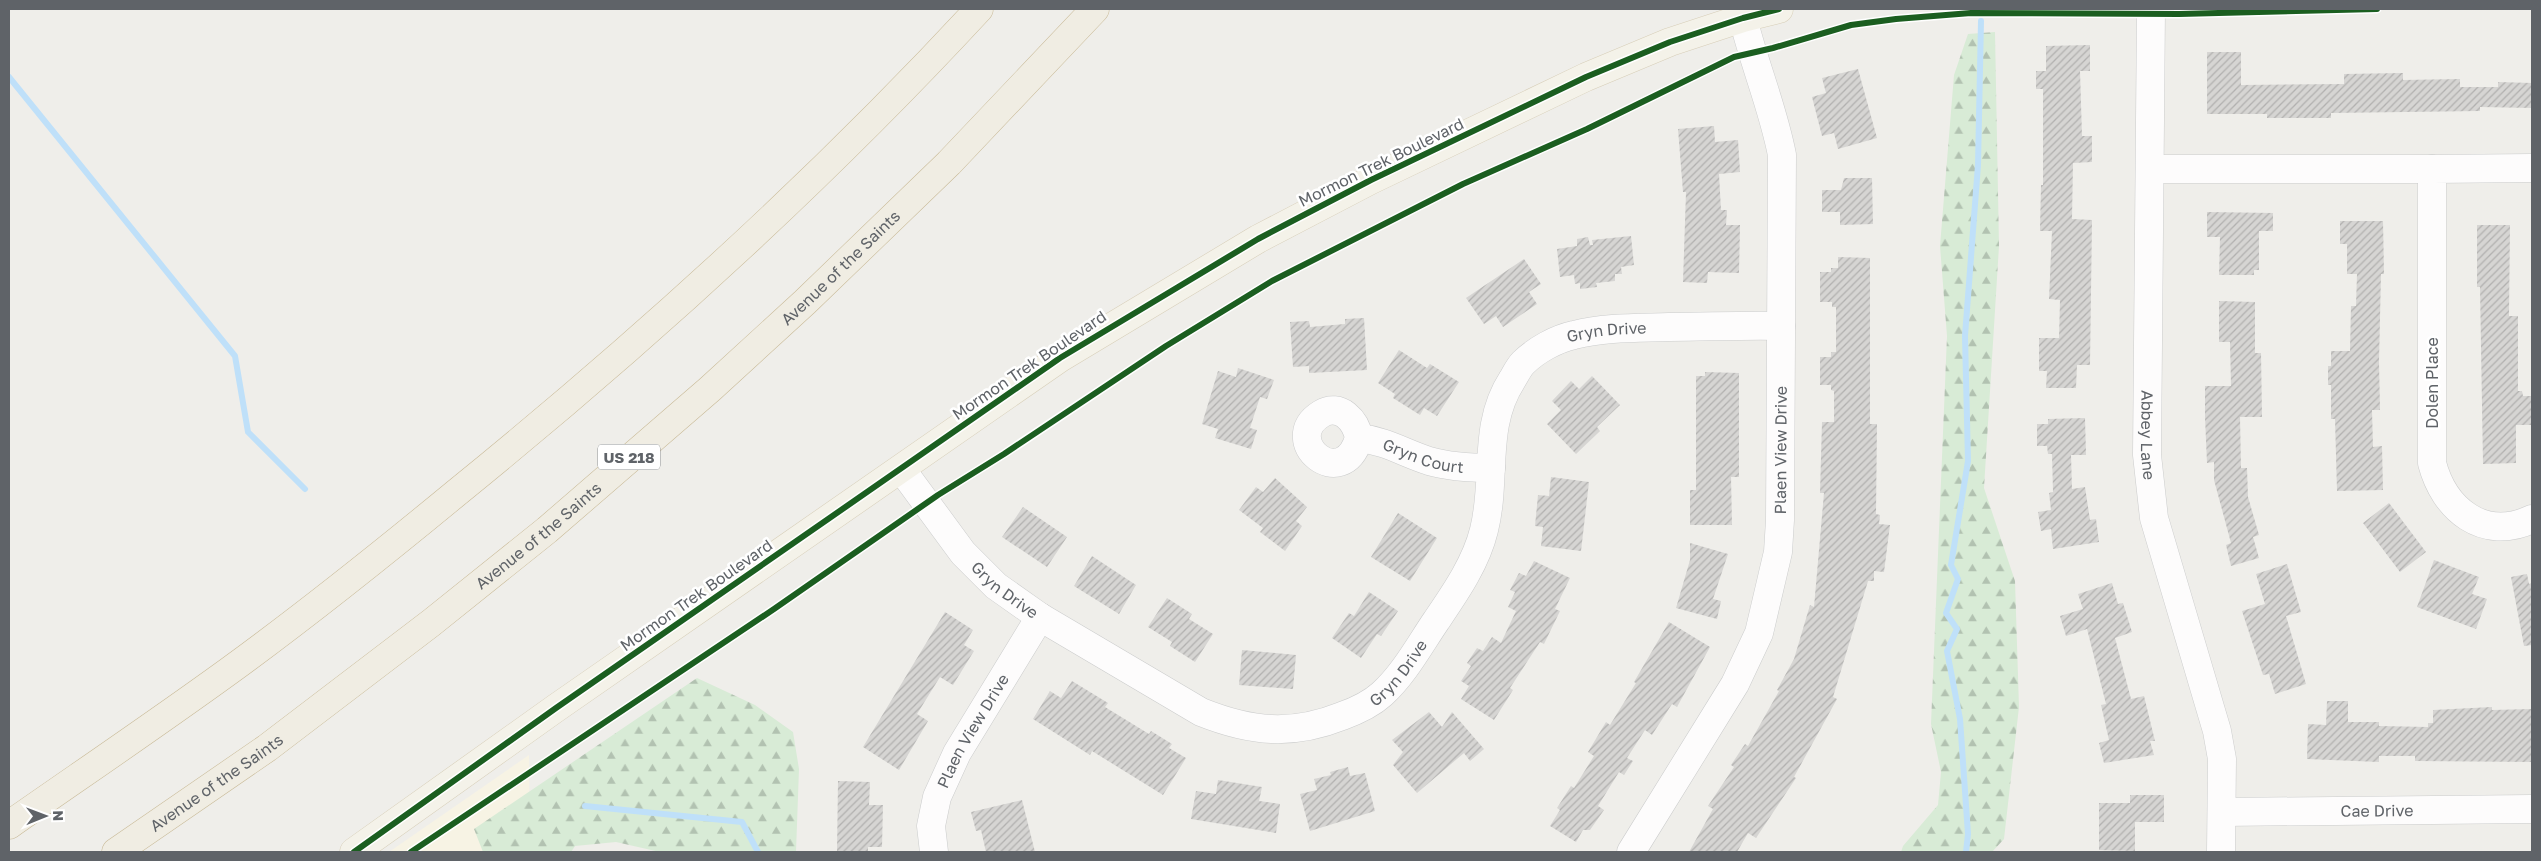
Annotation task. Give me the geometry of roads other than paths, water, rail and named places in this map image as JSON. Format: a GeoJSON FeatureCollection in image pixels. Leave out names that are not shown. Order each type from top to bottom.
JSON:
{"type":"FeatureCollection","features":[{"type":"Feature","properties":{"kind":"highway"},"geometry":{"type":"LineString","coordinates":[[9,825],[230,670],[354,576],[611,365],[745,243],[853,140],[979,9]]}},
{"type":"Feature","properties":{"kind":"highway","name":"Avenue of the Saints"},"geometry":{"type":"LineString","coordinates":[[116,852],[303,722],[547,530],[710,389],[805,302],[949,163],[1095,9]]}},
{"type":"Feature","properties":{"kind":"highway"},"geometry":{"type":"LineString","coordinates":[[9,802],[230,670]]}},
{"type":"Feature","properties":{"kind":"highway"},"geometry":{"type":"LineString","coordinates":[[124,852],[157,824]]}},
{"type":"Feature","properties":{"kind":"main road","name":"Mormon Trek Boulevard"},"geometry":{"type":"LineString","coordinates":[[361,850],[556,708],[902,470],[1060,358],[1258,239],[1371,180],[1586,77],[1670,42],[1743,18],[1779,9]]}},
{"type":"Feature","properties":{"kind":"street","name":"Abbey Lane"},"geometry":{"type":"LineString","coordinates":[[2151,9],[2147,455],[2154,518],[2217,731],[2222,759],[2221,852]]}},
{"type":"Feature","properties":{"kind":"street","name":"Plaen View Drive"},"geometry":{"type":"LineString","coordinates":[[1631,852],[1735,684],[1759,633],[1778,552],[1780,520],[1782,155],[1776,124],[1751,53],[1743,18]]}},
{"type":"Feature","properties":{"kind":"street"},"geometry":{"type":"LineString","coordinates":[[2150,169],[2532,168]]}},
{"type":"Feature","properties":{"kind":"street","name":"Dolen Place"},"geometry":{"type":"LineString","coordinates":[[2432,169],[2432,463],[2437,482],[2445,497],[2459,512],[2484,524],[2504,526],[2524,523],[2532,519]]}},
{"type":"Feature","properties":{"kind":"street","name":"Gryn Drive"},"geometry":{"type":"LineString","coordinates":[[902,470],[976,569],[996,586],[1040,616],[1201,712],[1226,722],[1260,729],[1288,730],[1321,724],[1357,711],[1380,696],[1398,678],[1458,587],[1474,558],[1484,530],[1490,497],[1490,468],[1495,417],[1508,386],[1523,363],[1547,345],[1572,335],[1609,329],[1781,326]]}},
{"type":"Feature","properties":{"kind":"street","name":"Gryn Court"},"geometry":{"type":"LineString","coordinates":[[1359,438],[1380,440],[1428,460],[1458,467],[1490,468]]}},
{"type":"Feature","properties":{"kind":"street","name":"Plaen View Drive"},"geometry":{"type":"LineString","coordinates":[[934,852],[932,826],[936,797],[957,753],[1040,616]]}},
{"type":"Feature","properties":{"kind":"street","name":"Cae Drive"},"geometry":{"type":"LineString","coordinates":[[2222,812],[2532,809]]}},
{"type":"Feature","properties":{"kind":"waterway"},"geometry":{"type":"LineString","coordinates":[[1966,852],[1968,834],[1960,719],[1947,651],[1957,629],[1946,613],[1958,579],[1951,565],[1968,461],[1965,336],[1978,165],[1981,21]]}},
{"type":"Feature","properties":{"kind":"waterway"},"geometry":{"type":"LineString","coordinates":[[9,77],[235,356],[248,432],[305,489]]}},
{"type":"Feature","properties":{"kind":"waterway"},"geometry":{"type":"LineString","coordinates":[[585,806],[742,822],[758,852]]}}]}
